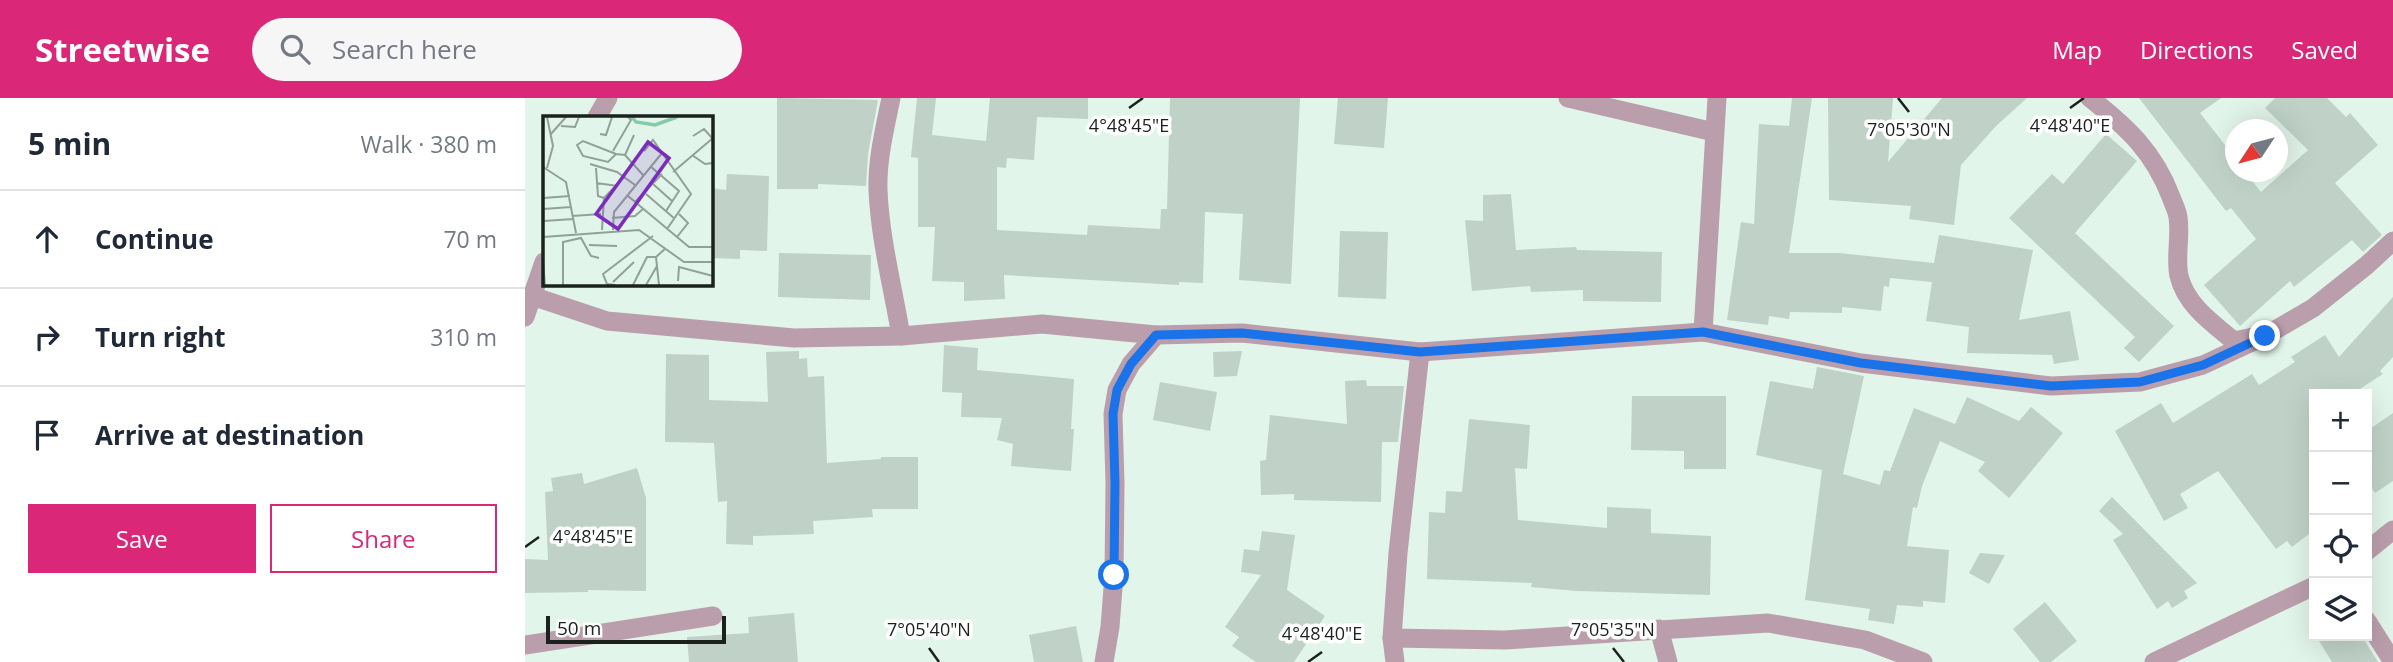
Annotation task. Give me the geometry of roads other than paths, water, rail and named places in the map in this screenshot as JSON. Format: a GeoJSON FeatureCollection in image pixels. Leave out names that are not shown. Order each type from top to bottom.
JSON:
{"type":"FeatureCollection","features":[{"type":"Feature","properties":{"kind":"street"},"geometry":{"type":"LineString","coordinates":[[598,116],[608,98]]}},
{"type":"Feature","properties":{"kind":"street"},"geometry":{"type":"LineString","coordinates":[[891,98],[881,150],[878,188],[881,226],[901,336]]}},
{"type":"Feature","properties":{"kind":"street"},"geometry":{"type":"LineString","coordinates":[[1568,98],[1714,132]]}},
{"type":"Feature","properties":{"kind":"street"},"geometry":{"type":"LineString","coordinates":[[1703,332],[1717,98]]}},
{"type":"Feature","properties":{"kind":"street"},"geometry":{"type":"LineString","coordinates":[[2090,98],[2113,116],[2146,149],[2167,187],[2178,216],[2179,276],[2189,300],[2234,341],[2265,336]]}},
{"type":"Feature","properties":{"kind":"street"},"geometry":{"type":"LineString","coordinates":[[533,296],[607,321],[794,338],[901,336],[1042,324],[1156,335],[1242,333],[1420,352],[1703,332],[1861,363],[2051,386],[2140,382],[2203,365],[2265,336],[2313,308],[2393,241]]}},
{"type":"Feature","properties":{"kind":"street"},"geometry":{"type":"LineString","coordinates":[[525,317],[543,265]]}},
{"type":"Feature","properties":{"kind":"street"},"geometry":{"type":"LineString","coordinates":[[1104,662],[1114,575],[1113,414],[1117,390],[1131,364],[1156,335]]}},
{"type":"Feature","properties":{"kind":"street"},"geometry":{"type":"LineString","coordinates":[[1395,662],[1392,638],[1398,553],[1420,352]]}},
{"type":"Feature","properties":{"kind":"street"},"geometry":{"type":"LineString","coordinates":[[2372,547],[2393,530]]}},
{"type":"Feature","properties":{"kind":"street"},"geometry":{"type":"LineString","coordinates":[[2154,662],[2309,588]]}},
{"type":"Feature","properties":{"kind":"street"},"geometry":{"type":"LineString","coordinates":[[525,645],[713,616]]}},
{"type":"Feature","properties":{"kind":"street"},"geometry":{"type":"LineString","coordinates":[[1392,638],[1505,640],[1768,623],[1865,640],[1923,662]]}},
{"type":"Feature","properties":{"kind":"street"},"geometry":{"type":"LineString","coordinates":[[1659,629],[1668,662]]}},
{"type":"Feature","properties":{"kind":"street"},"geometry":{"type":"LineString","coordinates":[[2372,629],[2393,662]]}}]}
